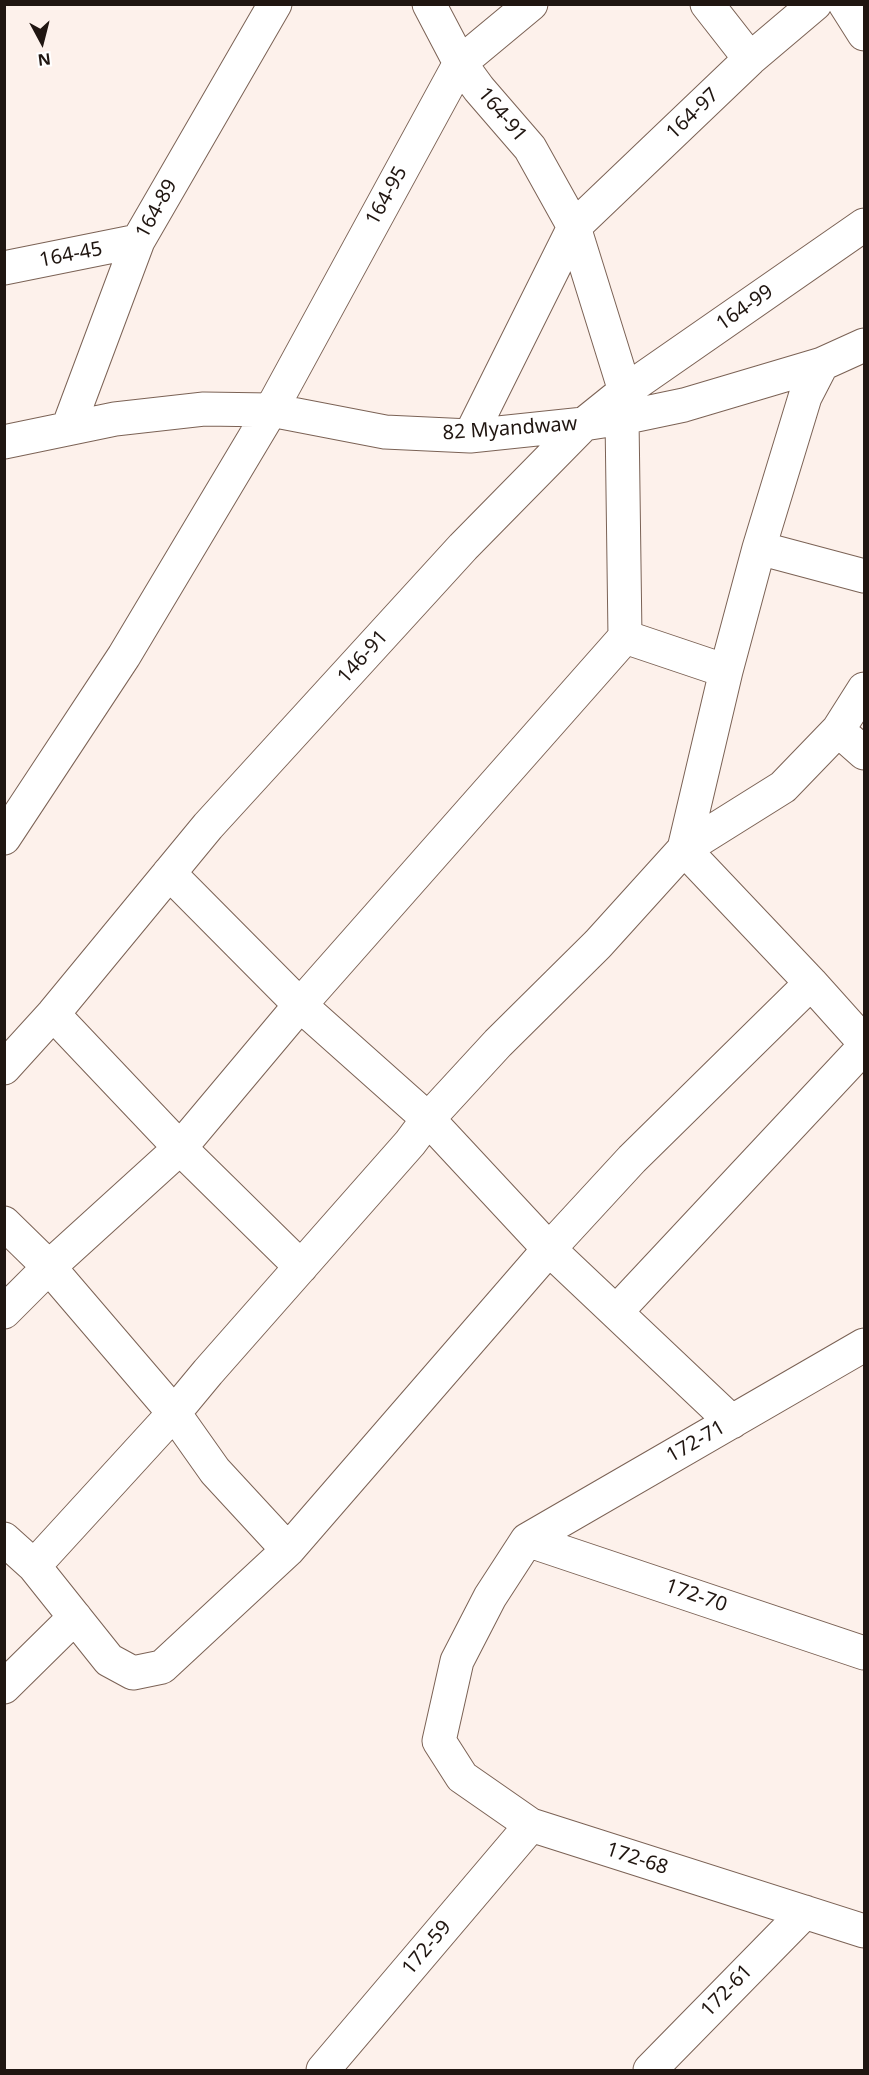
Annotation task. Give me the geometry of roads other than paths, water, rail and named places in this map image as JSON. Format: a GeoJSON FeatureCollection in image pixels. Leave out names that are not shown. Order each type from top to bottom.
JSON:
{"type":"FeatureCollection","features":[{"type":"Feature","properties":{"kind":"street","name":"164-89"},"geometry":{"type":"LineString","coordinates":[[68,428],[138,241],[274,4]]}},
{"type":"Feature","properties":{"kind":"street","name":"164-91"},"geometry":{"type":"LineString","coordinates":[[429,4],[460,63],[530,148],[574,227]]}},
{"type":"Feature","properties":{"kind":"street","name":"164-95"},"geometry":{"type":"LineString","coordinates":[[4,838],[124,656],[271,410],[460,63],[531,4]]}},
{"type":"Feature","properties":{"kind":"street"},"geometry":{"type":"LineString","coordinates":[[707,4],[750,59]]}},
{"type":"Feature","properties":{"kind":"street","name":"164-97"},"geometry":{"type":"LineString","coordinates":[[470,436],[574,227],[750,59],[815,4]]}},
{"type":"Feature","properties":{"kind":"street"},"geometry":{"type":"LineString","coordinates":[[845,4],[864,34]]}},
{"type":"Feature","properties":{"kind":"street","name":"164-99"},"geometry":{"type":"LineString","coordinates":[[623,405],[864,225]]}},
{"type":"Feature","properties":{"kind":"street"},"geometry":{"type":"LineString","coordinates":[[4,1312],[49,1267],[180,1148],[300,1005],[625,638],[623,405],[574,227]]}},
{"type":"Feature","properties":{"kind":"street","name":"164-45"},"geometry":{"type":"LineString","coordinates":[[4,268],[138,241]]}},
{"type":"Feature","properties":{"kind":"street"},"geometry":{"type":"LineString","coordinates":[[623,405],[684,405],[822,364],[864,345]]}},
{"type":"Feature","properties":{"kind":"street"},"geometry":{"type":"LineString","coordinates":[[684,849],[726,671],[759,548],[805,397],[822,364]]}},
{"type":"Feature","properties":{"kind":"street","name":"146-91"},"geometry":{"type":"LineString","coordinates":[[4,1068],[53,1014],[208,826],[463,547],[584,424],[623,405]]}},
{"type":"Feature","properties":{"kind":"street","name":"82 Myandwaw"},"geometry":{"type":"LineString","coordinates":[[4,442],[115,419],[204,409],[271,410],[385,432],[470,436],[584,424]]}},
{"type":"Feature","properties":{"kind":"street"},"geometry":{"type":"LineString","coordinates":[[759,548],[864,576]]}},
{"type":"Feature","properties":{"kind":"street"},"geometry":{"type":"LineString","coordinates":[[625,638],[726,671]]}},
{"type":"Feature","properties":{"kind":"street"},"geometry":{"type":"LineString","coordinates":[[34,1566],[174,1413],[208,1371],[410,1143],[428,1119],[498,1043],[598,944],[684,849],[783,788],[838,730],[864,689]]}},
{"type":"Feature","properties":{"kind":"street"},"geometry":{"type":"LineString","coordinates":[[838,730],[864,753]]}},
{"type":"Feature","properties":{"kind":"street"},"geometry":{"type":"LineString","coordinates":[[616,1312],[864,1045],[811,983],[684,849]]}},
{"type":"Feature","properties":{"kind":"street"},"geometry":{"type":"LineString","coordinates":[[169,873],[300,1005],[428,1119],[549,1249],[732,1422]]}},
{"type":"Feature","properties":{"kind":"street"},"geometry":{"type":"LineString","coordinates":[[4,1539],[34,1566],[109,1660],[133,1673],[162,1666],[288,1550],[549,1249],[632,1159],[811,983]]}},
{"type":"Feature","properties":{"kind":"street"},"geometry":{"type":"LineString","coordinates":[[53,1014],[180,1148],[301,1267]]}},
{"type":"Feature","properties":{"kind":"street"},"geometry":{"type":"LineString","coordinates":[[4,1223],[49,1267],[174,1413],[214,1471],[288,1550]]}},
{"type":"Feature","properties":{"kind":"street","name":"172-71"},"geometry":{"type":"LineString","coordinates":[[527,1540],[864,1346]]}},
{"type":"Feature","properties":{"kind":"street","name":"172-70"},"geometry":{"type":"LineString","coordinates":[[527,1540],[864,1653]]}},
{"type":"Feature","properties":{"kind":"street","name":"172-68"},"geometry":{"type":"LineString","coordinates":[[527,1540],[490,1597],[457,1661],[439,1741],[462,1777],[531,1825],[864,1931]]}},
{"type":"Feature","properties":{"kind":"street"},"geometry":{"type":"LineString","coordinates":[[4,1687],[75,1617]]}},
{"type":"Feature","properties":{"kind":"street","name":"172-59"},"geometry":{"type":"LineString","coordinates":[[323,2070],[531,1825]]}},
{"type":"Feature","properties":{"kind":"street","name":"172-61"},"geometry":{"type":"LineString","coordinates":[[650,2070],[805,1912]]}}]}
